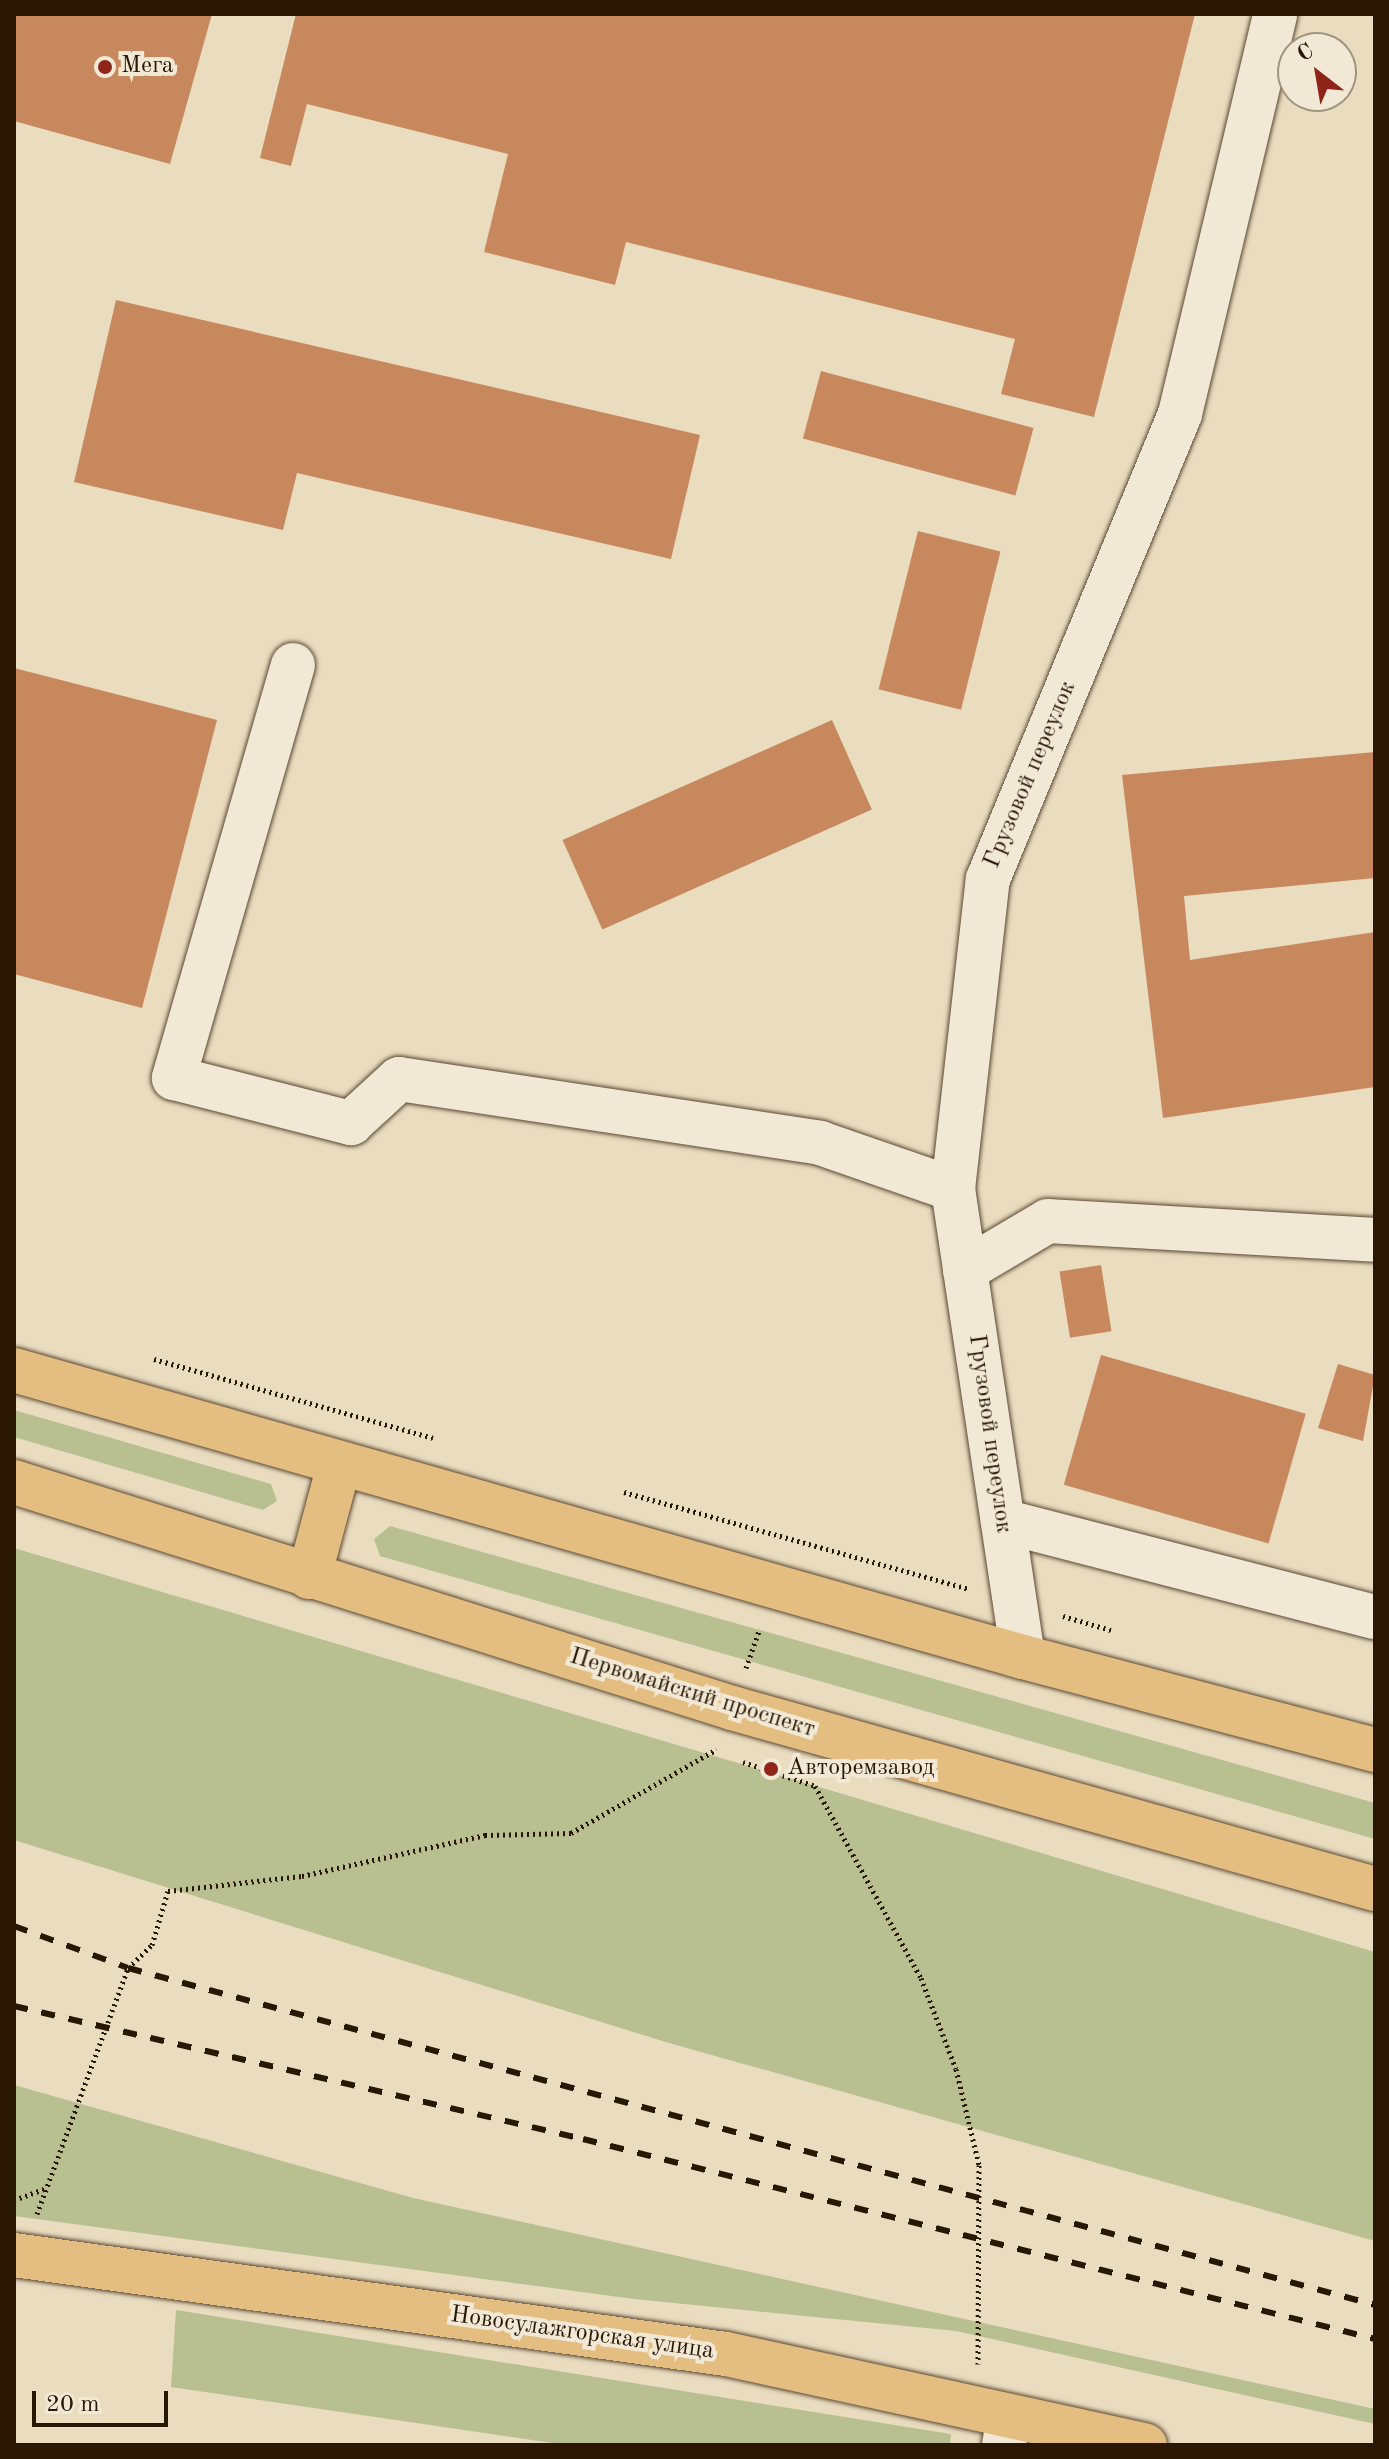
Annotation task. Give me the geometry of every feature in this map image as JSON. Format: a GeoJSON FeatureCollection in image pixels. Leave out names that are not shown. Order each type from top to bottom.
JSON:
{"type":"FeatureCollection","features":[{"type":"Feature","properties":{"kind":"main road"},"geometry":{"type":"LineString","coordinates":[[14,1370],[339,1465],[1023,1657],[1375,1750]]}},
{"type":"Feature","properties":{"kind":"main road"},"geometry":{"type":"LineString","coordinates":[[309,1577],[339,1465]]}},
{"type":"Feature","properties":{"kind":"main road","name":"Первомайский проспект"},"geometry":{"type":"LineString","coordinates":[[14,1482],[732,1708],[1375,1889]]}},
{"type":"Feature","properties":{"kind":"main road","name":"Новосулажгорская улица"},"geometry":{"type":"LineString","coordinates":[[18,2256],[726,2354],[996,2423],[1145,2445]]}},
{"type":"Feature","properties":{"kind":"lane","name":"Грузовой переулок"},"geometry":{"type":"LineString","coordinates":[[1023,1657],[953,1189],[988,879],[1180,414],[1275,14]]}},
{"type":"Feature","properties":{"kind":"lane"},"geometry":{"type":"LineString","coordinates":[[293,665],[174,1078],[351,1123],[399,1079],[820,1143],[953,1189]]}},
{"type":"Feature","properties":{"kind":"lane"},"geometry":{"type":"LineString","coordinates":[[965,1270],[1048,1221],[1375,1240]]}},
{"type":"Feature","properties":{"kind":"lane"},"geometry":{"type":"LineString","coordinates":[[1003,1521],[1375,1617]]}},
{"type":"Feature","properties":{"kind":"path"},"geometry":{"type":"LineString","coordinates":[[145,1357],[443,1441]]}},
{"type":"Feature","properties":{"kind":"path"},"geometry":{"type":"LineString","coordinates":[[607,1488],[1118,1632]]}},
{"type":"Feature","properties":{"kind":"path"},"geometry":{"type":"LineString","coordinates":[[18,2256],[128,1968],[152,1945],[168,1891],[302,1876],[485,1835],[571,1833],[716,1753],[815,1786],[921,1978],[956,2069],[979,2165],[996,2423]]}},
{"type":"Feature","properties":{"kind":"path"},"geometry":{"type":"LineString","coordinates":[[14,2200],[46,2188]]}},
{"type":"Feature","properties":{"kind":"green space"},"geometry":{"type":"Polygon","coordinates":[[[14,1410],[271,1484],[277,1501],[263,1510],[14,1437],[14,1410]]]}},
{"type":"Feature","properties":{"kind":"green space"},"geometry":{"type":"Polygon","coordinates":[[[390,1526],[1375,1803],[1375,1839],[380,1556],[374,1539],[390,1526]]]}},
{"type":"Feature","properties":{"kind":"green space"},"geometry":{"type":"Polygon","coordinates":[[[14,1548],[1375,1952],[1375,2241],[669,2043],[14,1840],[14,1548]]]}},
{"type":"Feature","properties":{"kind":"green space"},"geometry":{"type":"Polygon","coordinates":[[[14,2085],[413,2198],[1375,2409],[1375,2424],[956,2331],[634,2299],[14,2216],[14,2085]]]}},
{"type":"Feature","properties":{"kind":"green space"},"geometry":{"type":"Polygon","coordinates":[[[176,2310],[951,2434],[950,2445],[566,2445],[171,2387],[176,2310]]]}},
{"type":"Feature","properties":{"kind":"building","name":"Мега"},"geometry":{"type":"Polygon","coordinates":[[[14,14],[212,14],[170,164],[14,121],[14,14]]]}},
{"type":"Feature","properties":{"kind":"building"},"geometry":{"type":"Polygon","coordinates":[[[296,14],[1195,14],[1094,417],[1001,394],[1015,339],[626,242],[615,285],[484,252],[508,154],[307,104],[291,166],[260,158],[296,14]]]}},
{"type":"Feature","properties":{"kind":"building"},"geometry":{"type":"Polygon","coordinates":[[[116,300],[700,435],[671,559],[297,473],[283,530],[74,482],[116,300]]]}},
{"type":"Feature","properties":{"kind":"building"},"geometry":{"type":"Polygon","coordinates":[[[821,371],[1034,428],[1015,496],[803,439],[821,371]]]}},
{"type":"Feature","properties":{"kind":"building"},"geometry":{"type":"Polygon","coordinates":[[[918,531],[1000,552],[961,710],[879,689],[918,531]]]}},
{"type":"Feature","properties":{"kind":"building"},"geometry":{"type":"Polygon","coordinates":[[[14,668],[217,720],[142,1008],[14,974],[14,668]]]}},
{"type":"Feature","properties":{"kind":"building"},"geometry":{"type":"Polygon","coordinates":[[[832,720],[872,810],[602,930],[563,840],[832,720]]]}},
{"type":"Feature","properties":{"kind":"building"},"geometry":{"type":"Polygon","coordinates":[[[1375,752],[1375,878],[1184,896],[1190,960],[1375,932],[1375,1087],[1163,1118],[1122,775],[1375,752]]]}},
{"type":"Feature","properties":{"kind":"building"},"geometry":{"type":"Polygon","coordinates":[[[1101,1265],[1111,1331],[1070,1338],[1060,1272],[1101,1265]]]}},
{"type":"Feature","properties":{"kind":"building"},"geometry":{"type":"Polygon","coordinates":[[[1101,1355],[1306,1414],[1269,1543],[1064,1485],[1101,1355]]]}},
{"type":"Feature","properties":{"kind":"building"},"geometry":{"type":"Polygon","coordinates":[[[1338,1364],[1375,1375],[1363,1441],[1318,1428],[1338,1364]]]}},
{"type":"Feature","properties":{"kind":"railway"},"geometry":{"type":"LineString","coordinates":[[14,1926],[128,1968],[1375,2305]]}},
{"type":"Feature","properties":{"kind":"railway"},"geometry":{"type":"LineString","coordinates":[[14,2006],[583,2139],[1375,2339]]}},
{"type":"Feature","properties":{"kind":"place","name":"Мега"},"geometry":{"type":"Point","coordinates":[105,67]}},
{"type":"Feature","properties":{"kind":"place","name":"Авторемзавод"},"geometry":{"type":"Point","coordinates":[771,1769]}}]}
